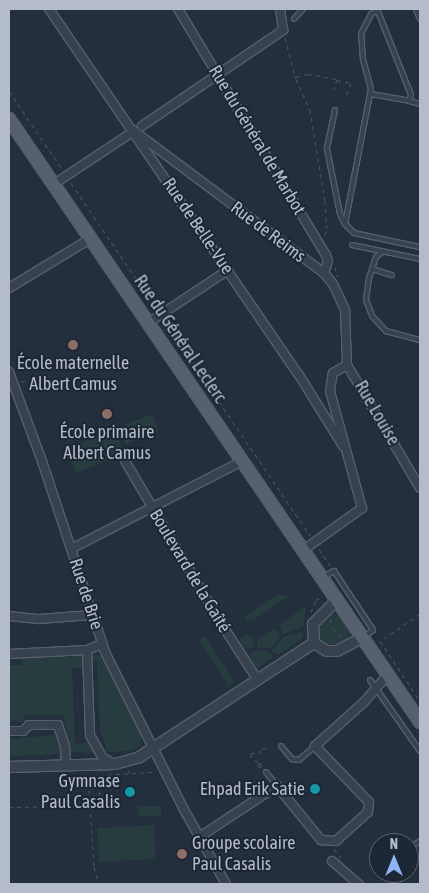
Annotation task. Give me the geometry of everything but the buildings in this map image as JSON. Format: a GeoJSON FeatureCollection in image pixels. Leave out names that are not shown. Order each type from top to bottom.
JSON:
{"type":"FeatureCollection","features":[{"type":"Feature","properties":{"kind":"main road","name":"Rue du Général Leclerc"},"geometry":{"type":"LineString","coordinates":[[9,119],[420,722]]}},
{"type":"Feature","properties":{"kind":"street","name":"Rue de Belle-Vue"},"geometry":{"type":"LineString","coordinates":[[49,9],[228,270],[343,446]]}},
{"type":"Feature","properties":{"kind":"street","name":"Rue du Général de Marbot"},"geometry":{"type":"LineString","coordinates":[[178,9],[318,241],[328,260],[324,273]]}},
{"type":"Feature","properties":{"kind":"street"},"geometry":{"type":"LineString","coordinates":[[142,126],[283,30],[280,9]]}},
{"type":"Feature","properties":{"kind":"street"},"geometry":{"type":"LineString","coordinates":[[54,184],[134,132]]}},
{"type":"Feature","properties":{"kind":"street","name":"Rue de Reims"},"geometry":{"type":"LineString","coordinates":[[134,132],[324,273],[333,284],[344,310],[347,365]]}},
{"type":"Feature","properties":{"kind":"street"},"geometry":{"type":"LineString","coordinates":[[9,288],[90,239]]}},
{"type":"Feature","properties":{"kind":"street"},"geometry":{"type":"LineString","coordinates":[[148,323],[228,270]]}},
{"type":"Feature","properties":{"kind":"street"},"geometry":{"type":"LineString","coordinates":[[302,550],[360,512],[361,504],[343,446],[330,381],[332,373],[347,365]]}},
{"type":"Feature","properties":{"kind":"street","name":"Rue Louise"},"geometry":{"type":"LineString","coordinates":[[347,365],[420,488]]}},
{"type":"Feature","properties":{"kind":"street","name":"Rue de Brie"},"geometry":{"type":"LineString","coordinates":[[11,379],[71,549],[102,644],[182,808],[226,884]]}},
{"type":"Feature","properties":{"kind":"street","name":"Boulevard de la Gaîté"},"geometry":{"type":"LineString","coordinates":[[125,461],[258,679]]}},
{"type":"Feature","properties":{"kind":"street"},"geometry":{"type":"LineString","coordinates":[[71,549],[242,461]]}},
{"type":"Feature","properties":{"kind":"street"},"geometry":{"type":"LineString","coordinates":[[314,643],[313,624],[336,601]]}},
{"type":"Feature","properties":{"kind":"street"},"geometry":{"type":"LineString","coordinates":[[9,616],[39,619],[92,615]]}},
{"type":"Feature","properties":{"kind":"street"},"geometry":{"type":"LineString","coordinates":[[314,643],[327,651],[349,647],[362,638]]}},
{"type":"Feature","properties":{"kind":"street"},"geometry":{"type":"LineString","coordinates":[[9,768],[115,764],[138,758],[314,643]]}},
{"type":"Feature","properties":{"kind":"street"},"geometry":{"type":"LineString","coordinates":[[9,654],[88,650],[102,644]]}},
{"type":"Feature","properties":{"kind":"street"},"geometry":{"type":"LineString","coordinates":[[88,650],[90,735],[103,758],[115,764]]}},
{"type":"Feature","properties":{"kind":"street"},"geometry":{"type":"LineString","coordinates":[[198,838],[277,786],[321,840],[328,843],[336,841],[363,817],[370,808],[362,791],[315,746],[364,702],[372,684],[388,674]]}},
{"type":"Feature","properties":{"kind":"street"},"geometry":{"type":"LineString","coordinates":[[9,731],[23,731],[29,725],[58,725],[65,746],[66,765]]}},
{"type":"Feature","properties":{"kind":"street"},"geometry":{"type":"LineString","coordinates":[[332,861],[358,884]]}},
{"type":"Feature","properties":{"kind":"lane"},"geometry":{"type":"LineString","coordinates":[[294,19],[303,9]]}},
{"type":"Feature","properties":{"kind":"lane"},"geometry":{"type":"LineString","coordinates":[[416,9],[420,19]]}},
{"type":"Feature","properties":{"kind":"lane"},"geometry":{"type":"LineString","coordinates":[[345,224],[370,94],[361,34],[371,14],[377,10],[410,95],[409,102]]}},
{"type":"Feature","properties":{"kind":"lane"},"geometry":{"type":"LineString","coordinates":[[370,94],[420,104]]}},
{"type":"Feature","properties":{"kind":"lane"},"geometry":{"type":"LineString","coordinates":[[334,110],[327,149],[340,214],[345,224],[354,233],[420,246]]}},
{"type":"Feature","properties":{"kind":"lane"},"geometry":{"type":"LineString","coordinates":[[352,245],[420,259]]}},
{"type":"Feature","properties":{"kind":"lane"},"geometry":{"type":"LineString","coordinates":[[383,251],[376,257],[366,300],[372,316],[386,331],[420,340]]}},
{"type":"Feature","properties":{"kind":"lane"},"geometry":{"type":"LineString","coordinates":[[372,269],[392,275]]}},
{"type":"Feature","properties":{"kind":"lane"},"geometry":{"type":"LineString","coordinates":[[321,579],[334,571],[373,630],[362,638]]}},
{"type":"Feature","properties":{"kind":"lane"},"geometry":{"type":"LineString","coordinates":[[372,684],[420,751]]}},
{"type":"Feature","properties":{"kind":"lane"},"geometry":{"type":"LineString","coordinates":[[281,746],[292,759],[299,760],[315,746]]}},
{"type":"Feature","properties":{"kind":"lane"},"geometry":{"type":"LineString","coordinates":[[266,772],[277,786]]}},
{"type":"Feature","properties":{"kind":"path"},"geometry":{"type":"LineString","coordinates":[[283,30],[295,77],[310,110],[325,201],[327,231],[318,241]]}},
{"type":"Feature","properties":{"kind":"path"},"geometry":{"type":"LineString","coordinates":[[295,77],[308,74],[351,83],[346,96]]}},
{"type":"Feature","properties":{"kind":"path"},"geometry":{"type":"LineString","coordinates":[[334,90],[336,79]]}},
{"type":"Feature","properties":{"kind":"path"},"geometry":{"type":"LineString","coordinates":[[9,91],[65,173]]}},
{"type":"Feature","properties":{"kind":"path","name":"Rue du Général Leclerc"},"geometry":{"type":"LineString","coordinates":[[70,181],[158,312]]}},
{"type":"Feature","properties":{"kind":"path","name":"Rue du Général Leclerc"},"geometry":{"type":"LineString","coordinates":[[163,320],[313,540]]}},
{"type":"Feature","properties":{"kind":"path"},"geometry":{"type":"LineString","coordinates":[[11,379],[28,380]]}},
{"type":"Feature","properties":{"kind":"path"},"geometry":{"type":"LineString","coordinates":[[317,545],[334,571]]}},
{"type":"Feature","properties":{"kind":"path"},"geometry":{"type":"LineString","coordinates":[[310,614],[316,600],[325,594]]}},
{"type":"Feature","properties":{"kind":"path"},"geometry":{"type":"LineString","coordinates":[[325,610],[333,629],[349,647]]}},
{"type":"Feature","properties":{"kind":"path"},"geometry":{"type":"LineString","coordinates":[[420,614],[380,641],[420,702]]}},
{"type":"Feature","properties":{"kind":"path"},"geometry":{"type":"LineString","coordinates":[[258,762],[251,752],[259,754],[262,748],[267,749]]}},
{"type":"Feature","properties":{"kind":"path"},"geometry":{"type":"LineString","coordinates":[[129,767],[129,776]]}},
{"type":"Feature","properties":{"kind":"path"},"geometry":{"type":"LineString","coordinates":[[88,770],[94,867],[99,884]]}},
{"type":"Feature","properties":{"kind":"path"},"geometry":{"type":"LineString","coordinates":[[9,807],[80,804],[90,807],[100,803],[98,770]]}},
{"type":"Feature","properties":{"kind":"path"},"geometry":{"type":"LineString","coordinates":[[99,775],[129,776],[152,772]]}},
{"type":"Feature","properties":{"kind":"green space"},"geometry":{"type":"Polygon","coordinates":[[[152,414],[159,431],[125,444],[119,427],[152,414]]]}},
{"type":"Feature","properties":{"kind":"green space"},"geometry":{"type":"Polygon","coordinates":[[[114,429],[124,453],[76,473],[66,449],[114,429]]]}},
{"type":"Feature","properties":{"kind":"green space"},"geometry":{"type":"Polygon","coordinates":[[[276,595],[289,596],[252,621],[247,620],[245,616],[276,595]]]}},
{"type":"Feature","properties":{"kind":"green space"},"geometry":{"type":"Polygon","coordinates":[[[306,606],[303,627],[283,634],[279,625],[306,606]]]}},
{"type":"Feature","properties":{"kind":"green space"},"geometry":{"type":"Polygon","coordinates":[[[338,613],[351,634],[342,643],[326,645],[316,637],[316,628],[330,614],[338,613]]]}},
{"type":"Feature","properties":{"kind":"green space"},"geometry":{"type":"Polygon","coordinates":[[[275,628],[281,635],[271,648],[257,648],[258,639],[275,628]]]}},
{"type":"Feature","properties":{"kind":"green space"},"geometry":{"type":"Polygon","coordinates":[[[303,632],[302,639],[278,655],[271,651],[283,637],[303,632]]]}},
{"type":"Feature","properties":{"kind":"green space"},"geometry":{"type":"Polygon","coordinates":[[[244,635],[250,635],[254,642],[250,649],[244,649],[240,645],[240,639],[244,635]]]}},
{"type":"Feature","properties":{"kind":"green space"},"geometry":{"type":"Polygon","coordinates":[[[205,636],[235,682],[226,688],[226,682],[199,640],[205,636]]]}},
{"type":"Feature","properties":{"kind":"green space"},"geometry":{"type":"Polygon","coordinates":[[[258,650],[268,651],[273,657],[257,668],[250,657],[252,652],[258,650]]]}},
{"type":"Feature","properties":{"kind":"green space"},"geometry":{"type":"Polygon","coordinates":[[[66,653],[84,656],[85,668],[72,668],[75,744],[86,743],[88,733],[95,753],[69,752],[64,715],[24,715],[24,721],[9,722],[9,665],[22,665],[21,655],[66,653]]]}},
{"type":"Feature","properties":{"kind":"green space"},"geometry":{"type":"Polygon","coordinates":[[[97,654],[102,657],[142,736],[140,746],[131,751],[102,752],[106,747],[100,732],[97,661],[91,661],[92,656],[97,654]]]}},
{"type":"Feature","properties":{"kind":"green space"},"geometry":{"type":"Polygon","coordinates":[[[55,730],[62,748],[61,754],[9,756],[9,739],[54,735],[55,730]]]}},
{"type":"Feature","properties":{"kind":"green space"},"geometry":{"type":"Polygon","coordinates":[[[138,806],[161,806],[161,816],[138,816],[138,806]]]}},
{"type":"Feature","properties":{"kind":"green space"},"geometry":{"type":"Polygon","coordinates":[[[154,825],[156,859],[99,862],[97,828],[154,825]]]}},
{"type":"Feature","properties":{"kind":"place","name":"École maternelle Albert Camus"},"geometry":{"type":"Point","coordinates":[73,345]}},
{"type":"Feature","properties":{"kind":"place","name":"École primaire Albert Camus"},"geometry":{"type":"Point","coordinates":[107,414]}},
{"type":"Feature","properties":{"kind":"place","name":"Ehpad Erik Satie"},"geometry":{"type":"Point","coordinates":[315,789]}},
{"type":"Feature","properties":{"kind":"place","name":"Gymnase Paul Casalis"},"geometry":{"type":"Point","coordinates":[130,792]}},
{"type":"Feature","properties":{"kind":"place","name":"Groupe scolaire Paul Casalis"},"geometry":{"type":"Point","coordinates":[182,854]}}]}
